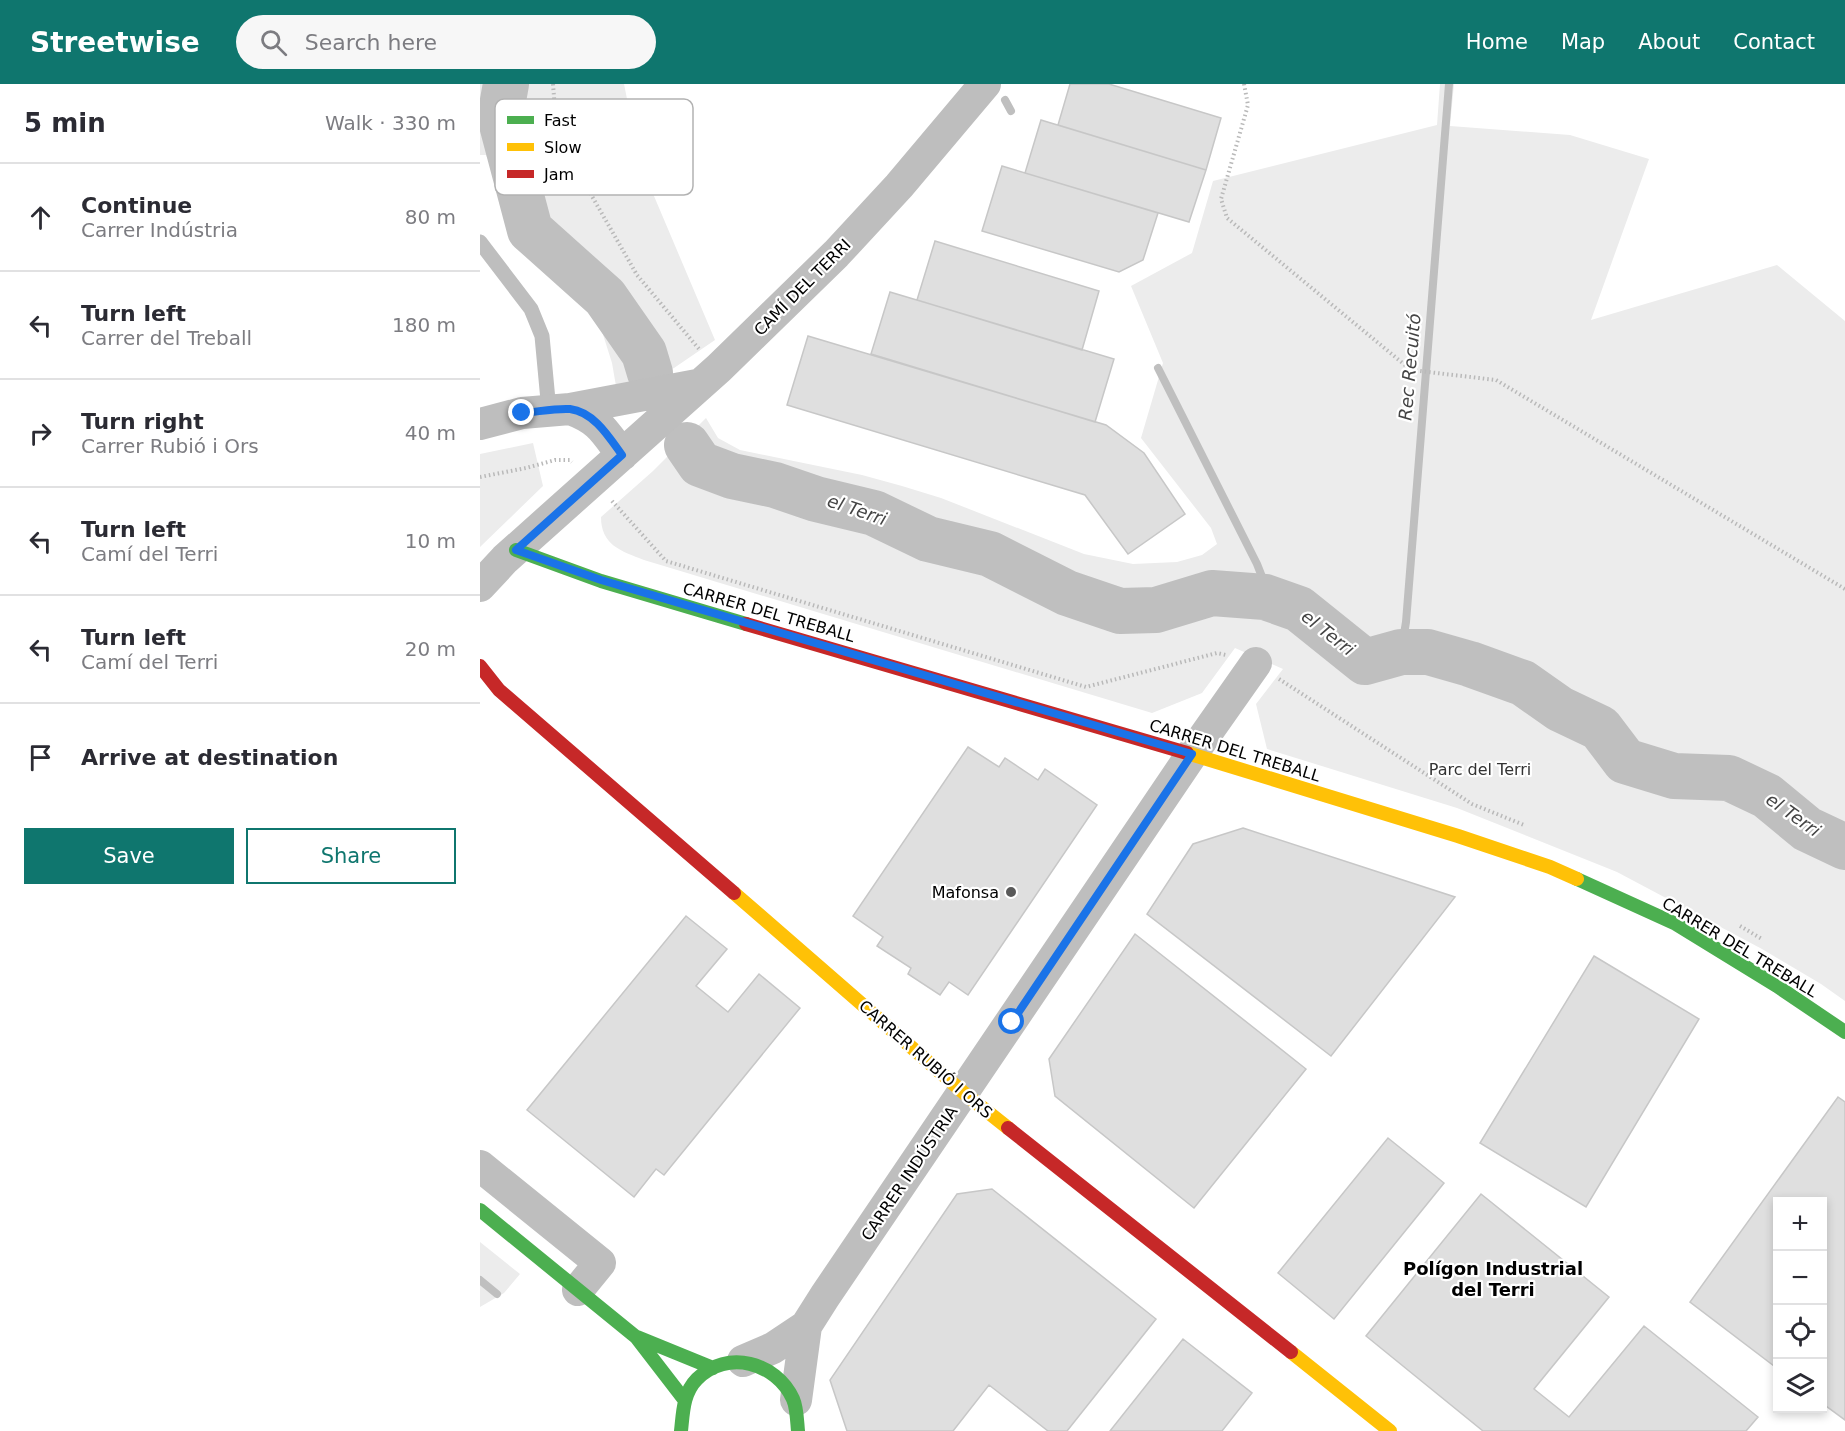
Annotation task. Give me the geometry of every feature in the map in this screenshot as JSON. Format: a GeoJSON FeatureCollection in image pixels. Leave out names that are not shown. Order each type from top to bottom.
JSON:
{"type":"FeatureCollection","features":[{"type":"Feature","properties":{"kind":"street","name":"CAMÍ DEL TERRI"},"geometry":{"type":"LineString","coordinates":[[710,376],[836,254],[899,186],[985,84]]}},
{"type":"Feature","properties":{"kind":"street"},"geometry":{"type":"LineString","coordinates":[[480,424],[522,413],[560,410],[678,390],[710,376]]}},
{"type":"Feature","properties":{"kind":"street"},"geometry":{"type":"LineString","coordinates":[[480,586],[516,550],[602,491],[622,455],[710,376]]}},
{"type":"Feature","properties":{"kind":"street"},"geometry":{"type":"LineString","coordinates":[[560,410],[589,416],[603,429],[622,455]]}},
{"type":"Feature","properties":{"kind":"street","name":"CARRER DEL TREBALL"},"geometry":{"type":"LineString","coordinates":[[516,550],[601,580],[1192,754],[1458,836],[1550,867],[1676,924],[1777,986],[1845,1032]]}},
{"type":"Feature","properties":{"kind":"street","name":"CARRER INDÚSTRIA"},"geometry":{"type":"LineString","coordinates":[[728,1364],[773,1348],[806,1326],[1192,754],[1256,663]]}},
{"type":"Feature","properties":{"kind":"street","name":"CARRER RUBIÓ I ORS"},"geometry":{"type":"LineString","coordinates":[[480,666],[499,690],[964,1093],[1390,1431]]}},
{"type":"Feature","properties":{"kind":"street"},"geometry":{"type":"LineString","coordinates":[[480,1166],[600,1263],[578,1290]]}},
{"type":"Feature","properties":{"kind":"street"},"geometry":{"type":"LineString","coordinates":[[480,1210],[636,1337],[728,1364],[761,1365],[777,1375],[788,1386],[801,1420]]}},
{"type":"Feature","properties":{"kind":"street","name":"CARRER INDÚSTRIA"},"geometry":{"type":"LineString","coordinates":[[801,1420],[806,1326]]}},
{"type":"Feature","properties":{"kind":"street"},"geometry":{"type":"LineString","coordinates":[[636,1337],[680,1421]]}},
{"type":"Feature","properties":{"kind":"street"},"geometry":{"type":"LineString","coordinates":[[680,1421],[693,1383],[728,1364]]}},
{"type":"Feature","properties":{"kind":"lane"},"geometry":{"type":"LineString","coordinates":[[480,242],[531,309],[542,336],[560,410]]}},
{"type":"Feature","properties":{"kind":"path"},"geometry":{"type":"LineString","coordinates":[[553,84],[554,99]]}},
{"type":"Feature","properties":{"kind":"path"},"geometry":{"type":"LineString","coordinates":[[1244,84],[1248,105],[1221,199],[1227,218],[1411,370],[1496,380],[1845,589]]}},
{"type":"Feature","properties":{"kind":"path"},"geometry":{"type":"LineString","coordinates":[[591,195],[637,275],[702,353],[710,376]]}},
{"type":"Feature","properties":{"kind":"path"},"geometry":{"type":"LineString","coordinates":[[480,477],[555,460],[570,460],[602,491]]}},
{"type":"Feature","properties":{"kind":"green space"},"geometry":{"type":"Polygon","coordinates":[[[480,84],[624,84],[627,99],[495,99],[495,176],[486,155],[480,155],[480,84]]]}},
{"type":"Feature","properties":{"kind":"green space","name":"Parc del Terri"},"geometry":{"type":"Polygon","coordinates":[[[1440,84],[1454,84],[1450,126],[1570,135],[1649,159],[1591,320],[1777,265],[1845,321],[1845,1001],[1762,949],[1617,872],[1457,808],[1267,749],[1256,704],[1283,669],[1235,648],[1202,693],[1152,713],[644,560],[620,550],[604,534],[601,517],[653,471],[706,418],[718,438],[740,450],[862,475],[902,486],[941,498],[1084,554],[1133,564],[1177,562],[1202,555],[1217,544],[1211,528],[1141,438],[1163,363],[1131,286],[1192,253],[1213,181],[1437,125],[1440,84]]]}},
{"type":"Feature","properties":{"kind":"green space"},"geometry":{"type":"Polygon","coordinates":[[[503,195],[654,195],[715,340],[660,375],[616,386],[612,363],[600,325],[543,262],[515,223],[503,195]]]}},
{"type":"Feature","properties":{"kind":"green space"},"geometry":{"type":"Polygon","coordinates":[[[533,443],[543,486],[480,547],[480,454],[533,443]]]}},
{"type":"Feature","properties":{"kind":"green space"},"geometry":{"type":"Polygon","coordinates":[[[480,1242],[520,1274],[504,1293],[480,1307],[480,1242]]]}},
{"type":"Feature","properties":{"kind":"building"},"geometry":{"type":"Polygon","coordinates":[[[1070,84],[1109,84],[1221,118],[1206,170],[1058,125],[1070,84]]]}},
{"type":"Feature","properties":{"kind":"building"},"geometry":{"type":"Polygon","coordinates":[[[1041,120],[1206,170],[1189,222],[1025,173],[1041,120]]]}},
{"type":"Feature","properties":{"kind":"building"},"geometry":{"type":"Polygon","coordinates":[[[1002,166],[1158,213],[1143,260],[1119,272],[982,231],[1002,166]]]}},
{"type":"Feature","properties":{"kind":"building"},"geometry":{"type":"Polygon","coordinates":[[[935,241],[1099,291],[1082,350],[917,300],[935,241]]]}},
{"type":"Feature","properties":{"kind":"building"},"geometry":{"type":"Polygon","coordinates":[[[890,292],[1114,359],[1095,422],[871,354],[890,292]]]}},
{"type":"Feature","properties":{"kind":"building"},"geometry":{"type":"Polygon","coordinates":[[[808,336],[1106,425],[1144,453],[1185,514],[1128,554],[1085,495],[787,405],[808,336]]]}},
{"type":"Feature","properties":{"kind":"building"},"geometry":{"type":"Polygon","coordinates":[[[968,747],[999,767],[1005,758],[1038,780],[1045,769],[1097,805],[968,995],[949,982],[940,995],[908,974],[911,968],[877,946],[883,937],[853,916],[968,747]]]}},
{"type":"Feature","properties":{"kind":"building"},"geometry":{"type":"Polygon","coordinates":[[[1243,828],[1455,897],[1331,1056],[1147,914],[1193,844],[1243,828]]]}},
{"type":"Feature","properties":{"kind":"building"},"geometry":{"type":"Polygon","coordinates":[[[686,916],[727,949],[696,986],[728,1012],[759,974],[800,1008],[664,1175],[656,1169],[634,1197],[527,1110],[686,916]]]}},
{"type":"Feature","properties":{"kind":"building"},"geometry":{"type":"Polygon","coordinates":[[[1135,934],[1306,1069],[1194,1208],[1055,1096],[1049,1059],[1135,934]]]}},
{"type":"Feature","properties":{"kind":"building"},"geometry":{"type":"Polygon","coordinates":[[[1594,956],[1699,1019],[1586,1207],[1480,1143],[1594,956]]]}},
{"type":"Feature","properties":{"kind":"building"},"geometry":{"type":"Polygon","coordinates":[[[1838,1097],[1845,1102],[1845,1420],[1827,1407],[1827,1197],[1773,1197],[1773,1365],[1690,1302],[1838,1097]]]}},
{"type":"Feature","properties":{"kind":"building"},"geometry":{"type":"Polygon","coordinates":[[[1388,1138],[1444,1183],[1334,1319],[1278,1273],[1388,1138]]]}},
{"type":"Feature","properties":{"kind":"building"},"geometry":{"type":"Polygon","coordinates":[[[992,1189],[1156,1319],[1067,1431],[1048,1431],[989,1385],[953,1431],[847,1431],[830,1380],[957,1194],[992,1189]]]}},
{"type":"Feature","properties":{"kind":"building"},"geometry":{"type":"Polygon","coordinates":[[[1481,1194],[1609,1297],[1534,1389],[1569,1417],[1644,1326],[1758,1417],[1746,1431],[1483,1431],[1366,1336],[1481,1194]]]}},
{"type":"Feature","properties":{"kind":"building"},"geometry":{"type":"Polygon","coordinates":[[[1183,1339],[1252,1393],[1222,1431],[1110,1431],[1183,1339]]]}},
{"type":"Feature","properties":{"kind":"waterway","name":"el Terri"},"geometry":{"type":"LineString","coordinates":[[503,99],[506,84]]}},
{"type":"Feature","properties":{"kind":"waterway","name":"Rec Recuitó"},"geometry":{"type":"LineString","coordinates":[[1401,652],[1406,622],[1449,84]]}},
{"type":"Feature","properties":{"kind":"waterway"},"geometry":{"type":"LineString","coordinates":[[1005,100],[1011,111]]}},
{"type":"Feature","properties":{"kind":"waterway","name":"el Terri"},"geometry":{"type":"LineString","coordinates":[[521,195],[530,230],[605,297],[644,353],[650,373]]}},
{"type":"Feature","properties":{"kind":"waterway"},"geometry":{"type":"LineString","coordinates":[[1158,368],[1257,564],[1266,587],[1265,597]]}},
{"type":"Feature","properties":{"kind":"waterway","name":"el Terri"},"geometry":{"type":"LineString","coordinates":[[687,445],[700,464],[732,476],[775,485],[816,499],[874,513],[928,539],[990,554],[1067,593],[1120,611],[1156,610],[1212,593],[1265,597],[1299,609],[1365,662],[1401,652],[1428,652],[1470,664],[1523,683],[1560,709],[1600,728],[1625,761],[1674,776],[1729,778],[1767,796],[1807,829],[1845,847]]}},
{"type":"Feature","properties":{"kind":"waterway"},"geometry":{"type":"LineString","coordinates":[[480,1280],[497,1294]]}},
{"type":"Feature","properties":{"kind":"traffic: fast"},"geometry":{"type":"LineString","coordinates":[[516,550],[601,581],[746,624]]}},
{"type":"Feature","properties":{"kind":"traffic: fast"},"geometry":{"type":"LineString","coordinates":[[1577,879],[1676,924],[1777,986],[1845,1032]]}},
{"type":"Feature","properties":{"kind":"traffic: fast"},"geometry":{"type":"LineString","coordinates":[[480,1210],[636,1337],[683,1398]]}},
{"type":"Feature","properties":{"kind":"traffic: fast"},"geometry":{"type":"LineString","coordinates":[[637,1337],[713,1368]]}},
{"type":"Feature","properties":{"kind":"traffic: fast"},"geometry":{"type":"LineString","coordinates":[[681,1431],[684,1404],[692,1385],[709,1370],[722,1364],[736,1362],[763,1369],[785,1386],[793,1399],[798,1431]]}},
{"type":"Feature","properties":{"kind":"traffic: slow"},"geometry":{"type":"LineString","coordinates":[[1187,753],[1458,836],[1550,867],[1577,879]]}},
{"type":"Feature","properties":{"kind":"traffic: slow"},"geometry":{"type":"LineString","coordinates":[[734,893],[964,1093],[1008,1128]]}},
{"type":"Feature","properties":{"kind":"traffic: slow"},"geometry":{"type":"LineString","coordinates":[[1291,1352],[1390,1431]]}},
{"type":"Feature","properties":{"kind":"traffic: jam"},"geometry":{"type":"LineString","coordinates":[[746,624],[1187,753]]}},
{"type":"Feature","properties":{"kind":"traffic: jam"},"geometry":{"type":"LineString","coordinates":[[480,666],[499,690],[734,893]]}},
{"type":"Feature","properties":{"kind":"traffic: jam"},"geometry":{"type":"LineString","coordinates":[[1008,1128],[1291,1352]]}},
{"type":"Feature","properties":{"kind":"place","name":"Mafonsa"},"geometry":{"type":"Point","coordinates":[1011,892]}},
{"type":"Feature","properties":{"kind":"district","name":"Polígon Industrial del Terri"},"geometry":{"type":"Point","coordinates":[1493,1279]}},
{"type":"Feature","properties":{"kind":"route"},"geometry":{"type":"LineString","coordinates":[[522,413],[570,409],[589,416],[603,429],[622,455],[516,550],[601,580],[1192,754],[1012,1022]]}}]}
